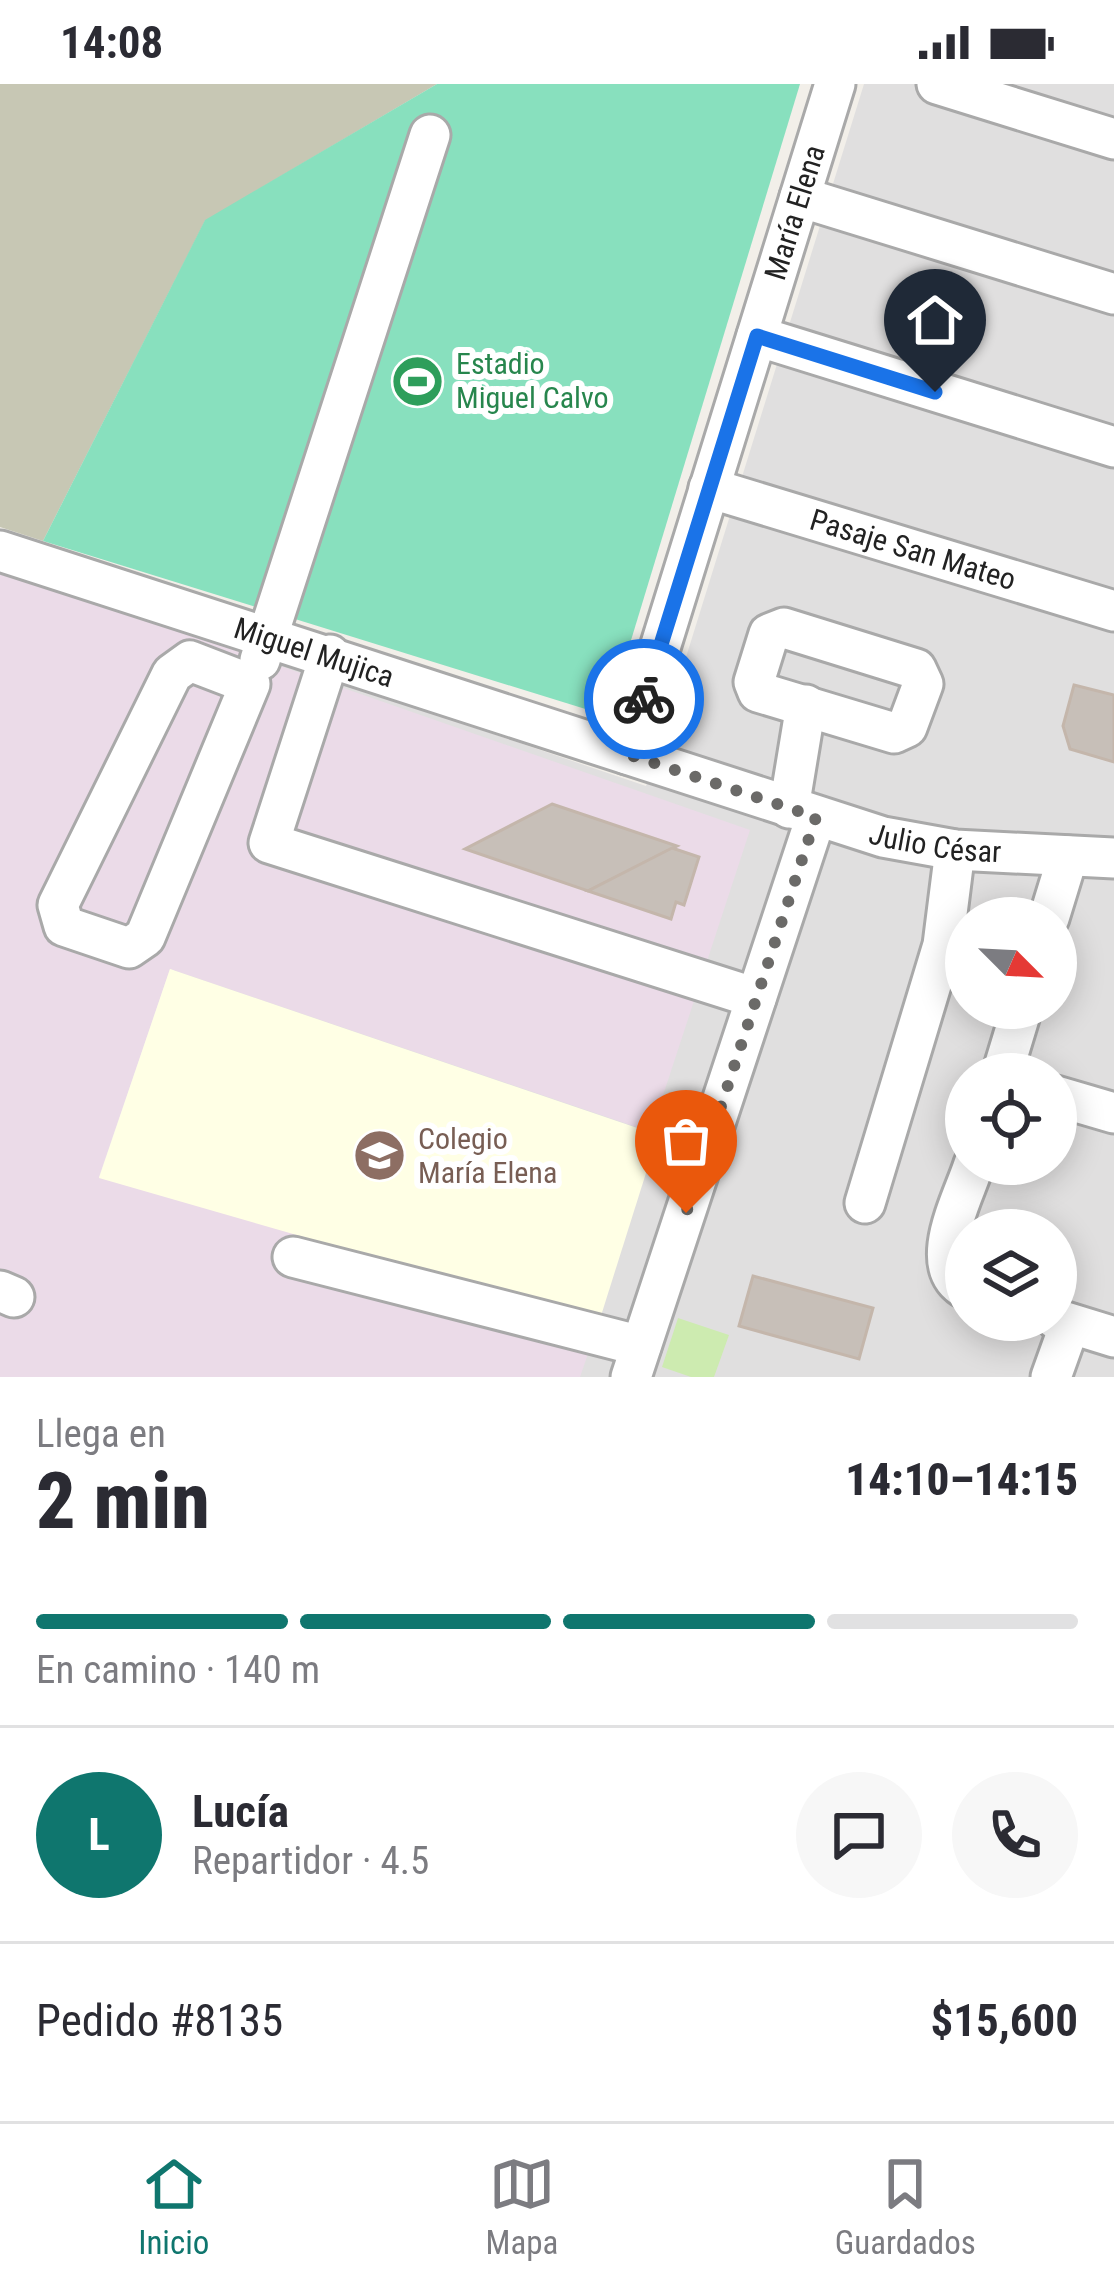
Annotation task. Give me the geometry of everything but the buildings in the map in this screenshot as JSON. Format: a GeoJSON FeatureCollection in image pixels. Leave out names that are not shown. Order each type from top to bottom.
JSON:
{"type":"FeatureCollection","features":[{"type":"Feature","properties":{"kind":"street","name":"María Elena"},"geometry":{"type":"LineString","coordinates":[[627,754],[835,84]]}},
{"type":"Feature","properties":{"kind":"street"},"geometry":{"type":"LineString","coordinates":[[937,84],[1114,139]]}},
{"type":"Feature","properties":{"kind":"street"},"geometry":{"type":"LineString","coordinates":[[250,684],[190,661],[179,664],[58,905],[64,926],[129,948],[145,937],[250,684],[269,637],[430,135]]}},
{"type":"Feature","properties":{"kind":"street"},"geometry":{"type":"LineString","coordinates":[[800,197],[1114,294]]}},
{"type":"Feature","properties":{"kind":"street"},"geometry":{"type":"LineString","coordinates":[[757,336],[1114,447]]}},
{"type":"Feature","properties":{"kind":"street","name":"Pasaje San Mateo"},"geometry":{"type":"LineString","coordinates":[[710,488],[1114,611]]}},
{"type":"Feature","properties":{"kind":"street","name":"Miguel Mujica"},"geometry":{"type":"LineString","coordinates":[[0,551],[627,754]]}},
{"type":"Feature","properties":{"kind":"street"},"geometry":{"type":"LineString","coordinates":[[329,655],[269,843],[756,998]]}},
{"type":"Feature","properties":{"kind":"street"},"geometry":{"type":"LineString","coordinates":[[293,1258],[639,1368],[756,998],[803,812],[806,705]]}},
{"type":"Feature","properties":{"kind":"street","name":"Julio César"},"geometry":{"type":"LineString","coordinates":[[627,754],[917,845],[1114,858]]}},
{"type":"Feature","properties":{"kind":"street"},"geometry":{"type":"LineString","coordinates":[[865,1203],[943,945],[955,850]]}},
{"type":"Feature","properties":{"kind":"street"},"geometry":{"type":"LineString","coordinates":[[1055,897],[1068,856]]}},
{"type":"Feature","properties":{"kind":"street"},"geometry":{"type":"LineString","coordinates":[[1077,1103],[1114,1114]]}},
{"type":"Feature","properties":{"kind":"street"},"geometry":{"type":"LineString","coordinates":[[1077,1325],[1114,1337]]}},
{"type":"Feature","properties":{"kind":"street"},"geometry":{"type":"LineString","coordinates":[[1051,1377],[1059,1341]]}},
{"type":"Feature","properties":{"kind":"shaded area"},"geometry":{"type":"Polygon","coordinates":[[[0,84],[437,84],[205,221],[43,541],[0,527],[0,84]]]}},
{"type":"Feature","properties":{"kind":"shaded area"},"geometry":{"type":"Polygon","coordinates":[[[864,84],[1114,84],[1114,1377],[33,1377],[281,662],[646,786],[864,84]]]}},
{"type":"Feature","properties":{"kind":"shaded area"},"geometry":{"type":"Polygon","coordinates":[[[0,568],[750,830],[651,1132],[170,969],[99,1177],[599,1322],[580,1377],[0,1377],[0,568]]]}},
{"type":"Feature","properties":{"kind":"shaded area","name":"Colegio María Elena"},"geometry":{"type":"Polygon","coordinates":[[[170,969],[658,1135],[599,1322],[99,1178],[170,969]]]}},
{"type":"Feature","properties":{"kind":"green space","name":"Estadio Miguel Calvo"},"geometry":{"type":"Polygon","coordinates":[[[437,84],[800,84],[608,716],[43,541],[205,220],[437,84]]]}},
{"type":"Feature","properties":{"kind":"green space"},"geometry":{"type":"Polygon","coordinates":[[[678,1318],[729,1335],[714,1377],[691,1377],[662,1367],[678,1318]]]}},
{"type":"Feature","properties":{"kind":"way so far"},"geometry":{"type":"LineString","coordinates":[[644,699],[627,754],[816,817],[686,1213]]}},
{"type":"Feature","properties":{"kind":"place","name":"Estadio Miguel Calvo"},"geometry":{"type":"Point","coordinates":[417,381]}},
{"type":"Feature","properties":{"kind":"place","name":"Colegio María Elena"},"geometry":{"type":"Point","coordinates":[379,1156]}},
{"type":"Feature","properties":{"kind":"route"},"geometry":{"type":"LineString","coordinates":[[644,699],[757,336],[935,392]]}}]}
